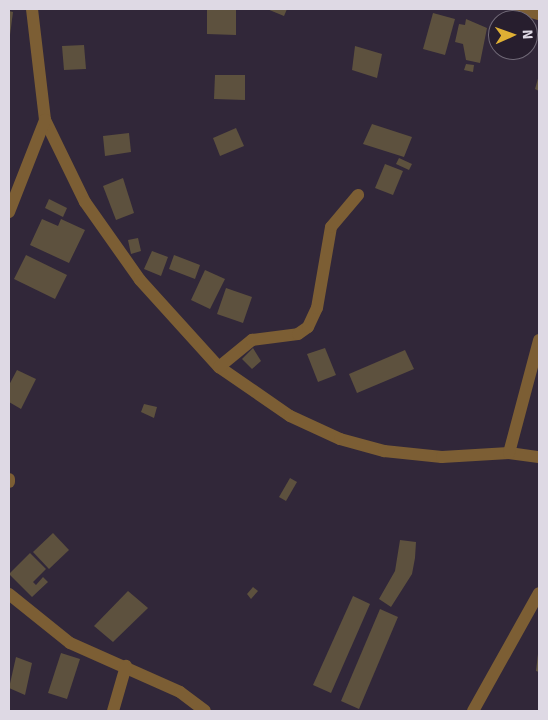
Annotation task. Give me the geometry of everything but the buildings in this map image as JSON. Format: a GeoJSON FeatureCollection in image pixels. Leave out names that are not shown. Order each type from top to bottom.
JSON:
{"type":"FeatureCollection","features":[{"type":"Feature","properties":{"kind":"street"},"geometry":{"type":"LineString","coordinates":[[32,9],[45,120],[85,202],[140,280],[219,367],[290,416],[340,439],[384,451],[442,457],[509,453],[539,456]]}},
{"type":"Feature","properties":{"kind":"street"},"geometry":{"type":"LineString","coordinates":[[520,9],[539,14]]}},
{"type":"Feature","properties":{"kind":"street"},"geometry":{"type":"LineString","coordinates":[[9,212],[45,120]]}},
{"type":"Feature","properties":{"kind":"street"},"geometry":{"type":"LineString","coordinates":[[219,367],[252,340],[298,334],[308,327],[317,308],[331,226],[358,195]]}},
{"type":"Feature","properties":{"kind":"street"},"geometry":{"type":"LineString","coordinates":[[509,453],[539,340]]}},
{"type":"Feature","properties":{"kind":"street"},"geometry":{"type":"LineString","coordinates":[[9,594],[70,643],[126,666],[180,692],[205,711]]}},
{"type":"Feature","properties":{"kind":"street"},"geometry":{"type":"LineString","coordinates":[[473,711],[539,594]]}},
{"type":"Feature","properties":{"kind":"street"},"geometry":{"type":"LineString","coordinates":[[114,711],[126,666]]}}]}
